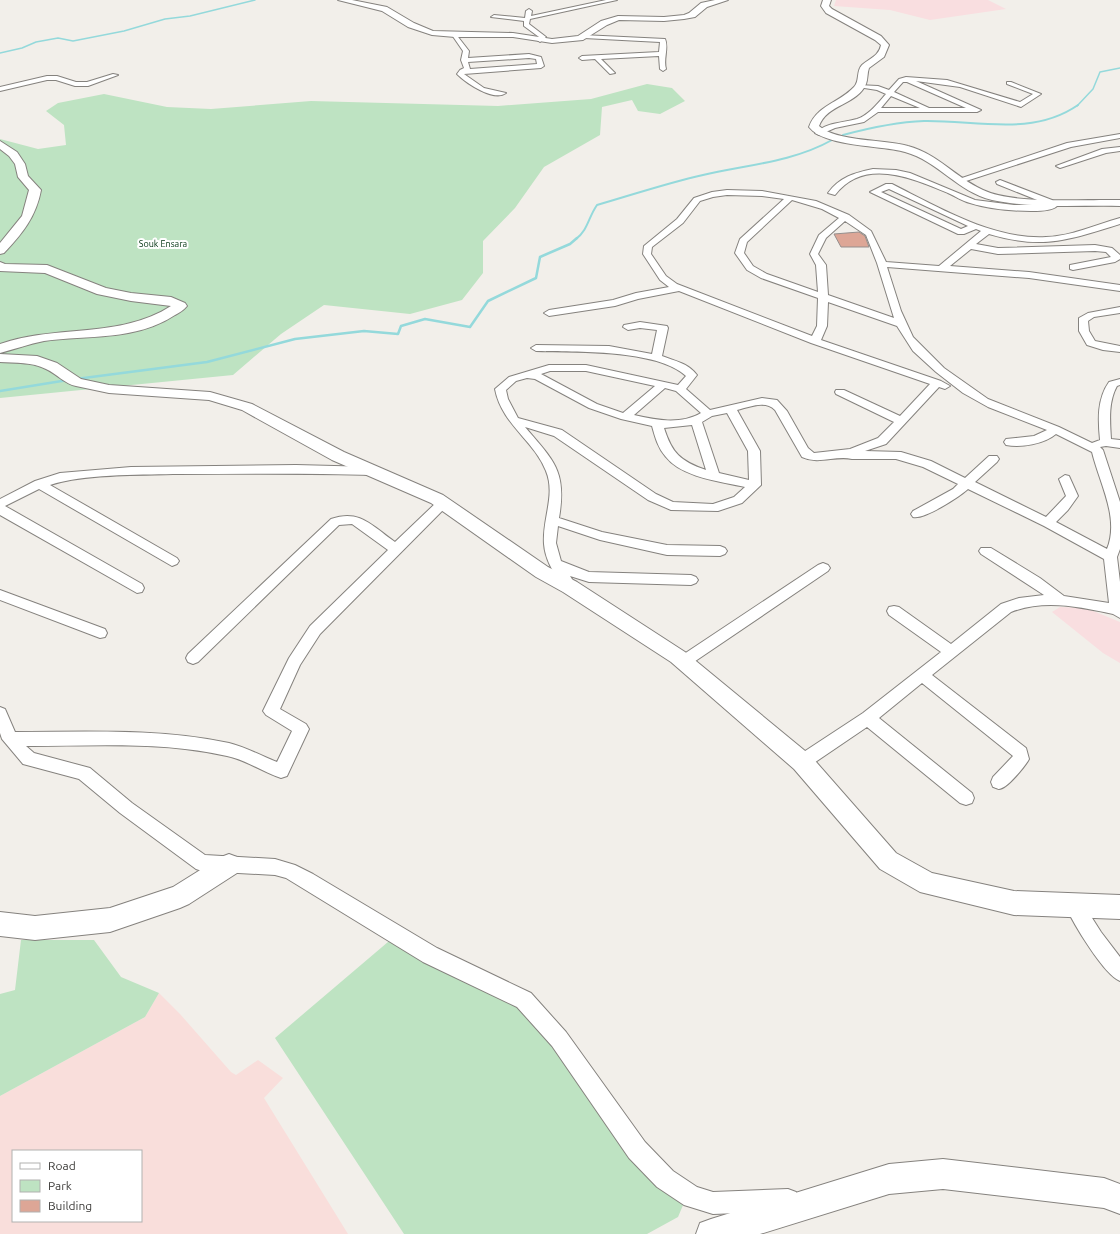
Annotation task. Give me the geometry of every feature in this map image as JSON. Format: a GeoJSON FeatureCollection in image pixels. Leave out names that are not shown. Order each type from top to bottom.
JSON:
{"type":"FeatureCollection","features":[{"type":"Feature","properties":{"kind":"main road"},"geometry":{"type":"LineString","coordinates":[[342,0],[384,10],[425,31],[455,35],[512,35],[540,40],[563,41],[584,36],[604,23],[618,18],[664,19],[684,17],[692,14],[704,5],[724,0]]}},
{"type":"Feature","properties":{"kind":"main road"},"geometry":{"type":"LineString","coordinates":[[827,0],[825,6],[829,11],[878,38],[885,45],[881,55],[865,67],[860,86],[828,109],[818,119],[814,127],[819,133],[850,141],[903,148],[923,154],[939,163],[979,193],[990,197],[1029,202],[1120,202]]}},
{"type":"Feature","properties":{"kind":"main road"},"geometry":{"type":"LineString","coordinates":[[0,144],[13,154],[20,164],[23,177],[35,190],[34,204],[26,222],[0,250]]}},
{"type":"Feature","properties":{"kind":"main road"},"geometry":{"type":"LineString","coordinates":[[0,266],[2,268],[47,269],[102,291],[131,297],[171,301],[180,306],[169,316],[153,323],[127,329],[28,340],[0,349]]}},
{"type":"Feature","properties":{"kind":"main road"},"geometry":{"type":"LineString","coordinates":[[0,358],[32,359],[52,366],[76,382],[109,388],[210,396],[247,407],[338,456],[438,499],[542,572],[570,587],[649,637],[683,662],[802,762],[888,861],[928,884],[1014,903],[1120,907]]}},
{"type":"Feature","properties":{"kind":"main road"},"geometry":{"type":"LineString","coordinates":[[0,924],[35,928],[110,920],[180,896],[229,865]]}},
{"type":"Feature","properties":{"kind":"main road"},"geometry":{"type":"LineString","coordinates":[[710,1234],[889,1179],[943,1174],[1104,1193],[1120,1199]]}},
{"type":"Feature","properties":{"kind":"street"},"geometry":{"type":"LineString","coordinates":[[494,17],[528,19],[614,0]]}},
{"type":"Feature","properties":{"kind":"street"},"geometry":{"type":"LineString","coordinates":[[530,8],[526,25],[543,37],[540,40]]}},
{"type":"Feature","properties":{"kind":"street"},"geometry":{"type":"LineString","coordinates":[[455,35],[466,51],[464,60],[467,69],[462,71]]}},
{"type":"Feature","properties":{"kind":"street"},"geometry":{"type":"LineString","coordinates":[[584,36],[663,40],[664,44],[660,60],[663,69]]}},
{"type":"Feature","properties":{"kind":"street"},"geometry":{"type":"LineString","coordinates":[[582,58],[662,54]]}},
{"type":"Feature","properties":{"kind":"street"},"geometry":{"type":"LineString","coordinates":[[462,71],[541,66],[539,58],[529,56],[464,60]]}},
{"type":"Feature","properties":{"kind":"street"},"geometry":{"type":"LineString","coordinates":[[596,57],[612,73]]}},
{"type":"Feature","properties":{"kind":"street"},"geometry":{"type":"LineString","coordinates":[[462,71],[460,74],[482,90],[503,93]]}},
{"type":"Feature","properties":{"kind":"street"},"geometry":{"type":"LineString","coordinates":[[0,89],[47,78],[57,78],[75,84],[88,84],[115,75]]}},
{"type":"Feature","properties":{"kind":"street"},"geometry":{"type":"LineString","coordinates":[[819,133],[833,126],[861,120],[876,110],[901,80],[906,79],[918,78],[940,80],[1021,105],[1038,94],[1009,83]]}},
{"type":"Feature","properties":{"kind":"street"},"geometry":{"type":"LineString","coordinates":[[876,110],[977,110],[906,79]]}},
{"type":"Feature","properties":{"kind":"street"},"geometry":{"type":"LineString","coordinates":[[860,86],[878,88],[933,111]]}},
{"type":"Feature","properties":{"kind":"street"},"geometry":{"type":"LineString","coordinates":[[960,180],[1038,154],[1083,142],[1120,136]]}},
{"type":"Feature","properties":{"kind":"street"},"geometry":{"type":"LineString","coordinates":[[1083,142],[1105,151]]}},
{"type":"Feature","properties":{"kind":"street"},"geometry":{"type":"LineString","coordinates":[[1060,166],[1105,151],[1120,148]]}},
{"type":"Feature","properties":{"kind":"street"},"geometry":{"type":"LineString","coordinates":[[832,194],[839,183],[848,178],[868,172],[888,170],[913,176],[973,202],[1009,207],[1042,208],[1052,206],[1048,202],[1000,182]]}},
{"type":"Feature","properties":{"kind":"street"},"geometry":{"type":"LineString","coordinates":[[977,226],[961,232],[874,192],[889,186],[977,226],[1017,238],[1044,240],[1120,221]]}},
{"type":"Feature","properties":{"kind":"street"},"geometry":{"type":"LineString","coordinates":[[984,401],[963,388],[917,350],[906,336],[901,324],[882,264],[870,235],[846,217],[824,206],[790,198],[757,193],[727,193],[704,196],[694,201],[682,218],[648,246],[646,250],[663,278],[680,288],[815,342],[938,383],[1055,429],[1097,450]]}},
{"type":"Feature","properties":{"kind":"street"},"geometry":{"type":"LineString","coordinates":[[790,198],[743,242],[739,253],[750,268],[764,276],[823,298],[901,324]]}},
{"type":"Feature","properties":{"kind":"street"},"geometry":{"type":"LineString","coordinates":[[815,342],[822,326],[823,298],[820,265],[814,254],[817,245],[825,232],[846,217]]}},
{"type":"Feature","properties":{"kind":"street"},"geometry":{"type":"LineString","coordinates":[[942,268],[988,230]]}},
{"type":"Feature","properties":{"kind":"street"},"geometry":{"type":"LineString","coordinates":[[970,246],[998,251],[1095,248],[1109,250],[1117,257],[1112,260],[1073,266]]}},
{"type":"Feature","properties":{"kind":"street"},"geometry":{"type":"LineString","coordinates":[[882,264],[1029,276],[1120,288]]}},
{"type":"Feature","properties":{"kind":"street"},"geometry":{"type":"LineString","coordinates":[[549,313],[615,303],[636,296],[680,288]]}},
{"type":"Feature","properties":{"kind":"street"},"geometry":{"type":"LineString","coordinates":[[1120,310],[1091,315],[1083,320],[1084,332],[1091,343],[1103,347],[1120,349]]}},
{"type":"Feature","properties":{"kind":"street"},"geometry":{"type":"LineString","coordinates":[[628,327],[640,325],[663,328],[656,358]]}},
{"type":"Feature","properties":{"kind":"street"},"geometry":{"type":"LineString","coordinates":[[536,348],[609,349],[656,358],[683,367],[692,375],[688,382],[680,389]]}},
{"type":"Feature","properties":{"kind":"street"},"geometry":{"type":"LineString","coordinates":[[570,587],[556,564],[550,543],[556,483],[552,471],[545,458],[514,420],[501,399],[500,389],[511,379],[549,368],[586,368],[680,389],[708,414]]}},
{"type":"Feature","properties":{"kind":"street"},"geometry":{"type":"LineString","coordinates":[[529,374],[538,376],[593,406],[625,417],[657,425],[696,421],[708,414],[762,401],[774,403],[806,454],[812,457],[897,455],[927,464],[1048,523],[1110,557]]}},
{"type":"Feature","properties":{"kind":"street"},"geometry":{"type":"LineString","coordinates":[[1106,442],[1105,415],[1109,389],[1113,384],[1120,382]]}},
{"type":"Feature","properties":{"kind":"street"},"geometry":{"type":"LineString","coordinates":[[830,456],[852,452],[882,441],[938,383]]}},
{"type":"Feature","properties":{"kind":"street"},"geometry":{"type":"LineString","coordinates":[[625,417],[663,384]]}},
{"type":"Feature","properties":{"kind":"street"},"geometry":{"type":"LineString","coordinates":[[840,392],[902,421]]}},
{"type":"Feature","properties":{"kind":"street"},"geometry":{"type":"LineString","coordinates":[[731,409],[754,452],[755,485]]}},
{"type":"Feature","properties":{"kind":"street"},"geometry":{"type":"LineString","coordinates":[[514,420],[558,433],[652,497],[671,506],[714,508],[738,500],[755,485]]}},
{"type":"Feature","properties":{"kind":"street"},"geometry":{"type":"LineString","coordinates":[[696,421],[713,474]]}},
{"type":"Feature","properties":{"kind":"street"},"geometry":{"type":"LineString","coordinates":[[657,425],[663,443],[673,458],[691,469],[755,485]]}},
{"type":"Feature","properties":{"kind":"street"},"geometry":{"type":"LineString","coordinates":[[1010,442],[1035,440],[1048,436],[1055,429]]}},
{"type":"Feature","properties":{"kind":"street"},"geometry":{"type":"LineString","coordinates":[[802,762],[868,718],[1006,608],[1016,603],[1036,600],[1060,600],[1118,611],[1110,557],[1117,541],[1118,523],[1113,497],[1102,469],[1095,445],[1106,442],[1120,444]]}},
{"type":"Feature","properties":{"kind":"street"},"geometry":{"type":"LineString","coordinates":[[917,514],[957,492],[992,459]]}},
{"type":"Feature","properties":{"kind":"street"},"geometry":{"type":"LineString","coordinates":[[0,504],[39,484],[60,477],[131,471],[296,469],[373,471]]}},
{"type":"Feature","properties":{"kind":"street"},"geometry":{"type":"LineString","coordinates":[[1048,523],[1064,507],[1072,496],[1065,479]]}},
{"type":"Feature","properties":{"kind":"street"},"geometry":{"type":"LineString","coordinates":[[39,484],[172,561]]}},
{"type":"Feature","properties":{"kind":"street"},"geometry":{"type":"LineString","coordinates":[[10,739],[134,740],[186,743],[230,750],[281,771],[301,729],[271,712],[294,662],[316,630],[444,503]]}},
{"type":"Feature","properties":{"kind":"street"},"geometry":{"type":"LineString","coordinates":[[0,509],[137,588]]}},
{"type":"Feature","properties":{"kind":"street"},"geometry":{"type":"LineString","coordinates":[[193,658],[335,522],[355,520],[397,550]]}},
{"type":"Feature","properties":{"kind":"street"},"geometry":{"type":"LineString","coordinates":[[553,520],[600,536],[667,550],[720,551]]}},
{"type":"Feature","properties":{"kind":"street"},"geometry":{"type":"LineString","coordinates":[[986,551],[1035,582],[1060,600]]}},
{"type":"Feature","properties":{"kind":"street"},"geometry":{"type":"LineString","coordinates":[[556,564],[572,572],[589,577],[691,580]]}},
{"type":"Feature","properties":{"kind":"street"},"geometry":{"type":"LineString","coordinates":[[683,662],[823,568]]}},
{"type":"Feature","properties":{"kind":"street"},"geometry":{"type":"LineString","coordinates":[[0,595],[100,633]]}},
{"type":"Feature","properties":{"kind":"street"},"geometry":{"type":"LineString","coordinates":[[894,611],[952,652]]}},
{"type":"Feature","properties":{"kind":"street"},"geometry":{"type":"LineString","coordinates":[[922,675],[1020,753],[1021,759],[999,782]]}},
{"type":"Feature","properties":{"kind":"street"},"geometry":{"type":"LineString","coordinates":[[0,713],[10,739],[29,759],[84,773],[126,808],[202,863],[275,867],[289,871],[307,880],[430,955],[524,1000],[559,1039],[637,1150],[665,1179],[692,1197],[713,1203],[826,1198]]}},
{"type":"Feature","properties":{"kind":"street"},"geometry":{"type":"LineString","coordinates":[[868,718],[966,798]]}},
{"type":"Feature","properties":{"kind":"street"},"geometry":{"type":"LineString","coordinates":[[1074,905],[1094,938],[1120,972]]}},
{"type":"Feature","properties":{"kind":"shaded area"},"geometry":{"type":"Polygon","coordinates":[[[836,0],[988,0],[1006,9],[930,20],[890,10],[834,6],[836,0]]]}},
{"type":"Feature","properties":{"kind":"shaded area"},"geometry":{"type":"Polygon","coordinates":[[[1060,607],[1086,608],[1120,622],[1120,663],[1103,653],[1052,612],[1060,607]]]}},
{"type":"Feature","properties":{"kind":"shaded area"},"geometry":{"type":"Polygon","coordinates":[[[159,993],[180,1014],[231,1072],[236,1075],[258,1060],[283,1078],[264,1098],[348,1234],[0,1234],[0,1096],[145,1017],[159,993]]]}},
{"type":"Feature","properties":{"kind":"green space","name":"Souk Ensara"},"geometry":{"type":"Polygon","coordinates":[[[647,84],[672,88],[685,101],[660,114],[638,111],[632,100],[602,107],[600,135],[544,167],[515,208],[483,241],[483,273],[462,300],[410,314],[324,305],[281,334],[233,375],[0,398],[0,139],[38,149],[66,145],[64,125],[46,111],[58,103],[104,94],[167,107],[211,109],[311,101],[498,106],[591,99],[647,84]]]}},
{"type":"Feature","properties":{"kind":"green space"},"geometry":{"type":"Polygon","coordinates":[[[395,936],[525,1006],[689,1191],[678,1217],[647,1234],[404,1234],[275,1038],[395,936]]]}},
{"type":"Feature","properties":{"kind":"green space"},"geometry":{"type":"Polygon","coordinates":[[[21,940],[94,940],[121,977],[159,993],[145,1017],[0,1096],[0,994],[15,990],[21,940]]]}},
{"type":"Feature","properties":{"kind":"building"},"geometry":{"type":"Polygon","coordinates":[[[859,232],[865,236],[869,247],[841,247],[834,234],[859,232]]]}},
{"type":"Feature","properties":{"kind":"waterway"},"geometry":{"type":"LineString","coordinates":[[0,53],[22,48],[36,42],[58,38],[73,41],[124,31],[165,19],[190,16],[255,0]]}},
{"type":"Feature","properties":{"kind":"waterway"},"geometry":{"type":"LineString","coordinates":[[1078,105],[1093,89],[1100,72],[1120,68]]}},
{"type":"Feature","properties":{"kind":"waterway"},"geometry":{"type":"LineString","coordinates":[[843,135],[883,126],[924,121],[1003,125],[1023,124],[1042,121],[1060,115],[1078,105]]}},
{"type":"Feature","properties":{"kind":"waterway"},"geometry":{"type":"LineString","coordinates":[[577,238],[586,228],[597,205],[690,178],[785,158],[832,140]]}},
{"type":"Feature","properties":{"kind":"waterway"},"geometry":{"type":"LineString","coordinates":[[76,379],[207,362],[295,339],[364,331],[398,334],[401,326],[425,319],[470,327],[488,301],[536,278],[540,257],[570,244],[577,238]]}},
{"type":"Feature","properties":{"kind":"waterway"},"geometry":{"type":"LineString","coordinates":[[0,391],[68,380]]}}]}
